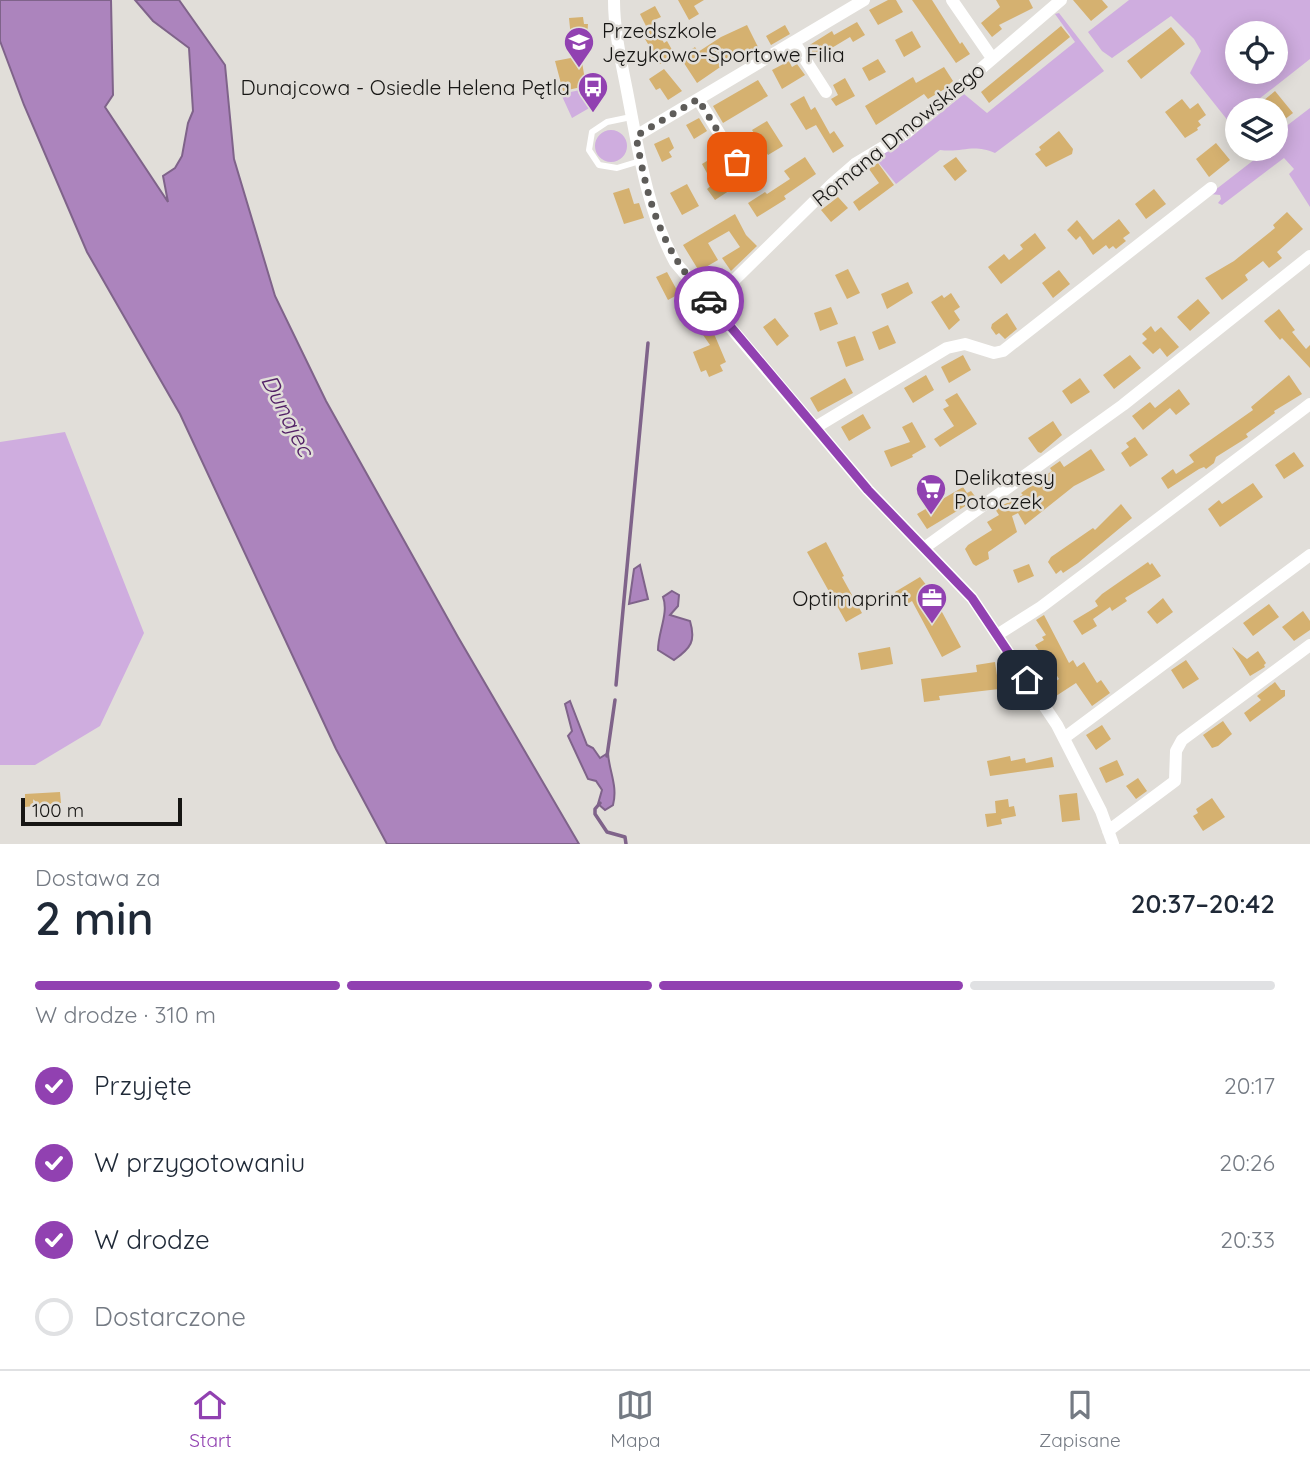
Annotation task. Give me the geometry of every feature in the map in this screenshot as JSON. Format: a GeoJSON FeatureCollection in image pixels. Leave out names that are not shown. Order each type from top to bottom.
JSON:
{"type":"FeatureCollection","features":[{"type":"Feature","properties":{"kind":"street"},"geometry":{"type":"LineString","coordinates":[[614,0],[614,27],[640,161],[664,242],[688,280],[711,303],[868,490],[972,598],[1079,764],[1113,844]]}},
{"type":"Feature","properties":{"kind":"street"},"geometry":{"type":"LineString","coordinates":[[636,136],[864,0]]}},
{"type":"Feature","properties":{"kind":"street"},"geometry":{"type":"LineString","coordinates":[[952,0],[992,58]]}},
{"type":"Feature","properties":{"kind":"street","name":"Romana Dmowskiego"},"geometry":{"type":"LineString","coordinates":[[711,303],[855,164],[905,134],[1061,0]]}},
{"type":"Feature","properties":{"kind":"street"},"geometry":{"type":"LineString","coordinates":[[794,42],[826,92]]}},
{"type":"Feature","properties":{"kind":"street"},"geometry":{"type":"LineString","coordinates":[[698,99],[737,162]]}},
{"type":"Feature","properties":{"kind":"street"},"geometry":{"type":"LineString","coordinates":[[816,427],[947,348],[965,344],[994,353],[1003,351],[1211,188]]}},
{"type":"Feature","properties":{"kind":"street"},"geometry":{"type":"LineString","coordinates":[[924,548],[1123,405],[1310,256]]}},
{"type":"Feature","properties":{"kind":"street"},"geometry":{"type":"LineString","coordinates":[[997,635],[1041,607],[1310,404]]}},
{"type":"Feature","properties":{"kind":"street"},"geometry":{"type":"LineString","coordinates":[[1064,738],[1310,555]]}},
{"type":"Feature","properties":{"kind":"street"},"geometry":{"type":"LineString","coordinates":[[1108,831],[1175,781],[1176,751],[1182,740],[1310,645]]}},
{"type":"Feature","properties":{"kind":"lane"},"geometry":{"type":"LineString","coordinates":[[631,117],[607,122],[592,132],[589,150],[599,165],[617,169],[640,161]]}},
{"type":"Feature","properties":{"kind":"shaded area"},"geometry":{"type":"Polygon","coordinates":[[[1129,0],[1310,0],[1310,59],[1288,76],[1288,21],[1225,21],[1225,84],[1278,84],[1260,98],[1225,98],[1225,117],[1190,73],[1201,51],[1194,39],[1171,16],[1112,58],[1102,51],[1088,32],[1129,0]]]}},
{"type":"Feature","properties":{"kind":"shaded area"},"geometry":{"type":"Polygon","coordinates":[[[1059,13],[1104,71],[995,153],[974,148],[940,150],[896,184],[875,158],[911,137],[964,94],[987,113],[1075,42],[1055,14],[1059,13]]]}},
{"type":"Feature","properties":{"kind":"shaded area"},"geometry":{"type":"Polygon","coordinates":[[[585,89],[591,107],[572,118],[561,94],[585,89]]]}},
{"type":"Feature","properties":{"kind":"shaded area"},"geometry":{"type":"Polygon","coordinates":[[[1310,108],[1310,207],[1289,174],[1294,169],[1287,161],[1288,125],[1310,108]]]}},
{"type":"Feature","properties":{"kind":"shaded area"},"geometry":{"type":"Polygon","coordinates":[[[611,130],[623,134],[627,146],[623,158],[611,162],[599,158],[595,146],[599,134],[611,130]]]}},
{"type":"Feature","properties":{"kind":"shaded area"},"geometry":{"type":"Polygon","coordinates":[[[1253,161],[1280,161],[1222,205],[1218,203],[1220,195],[1210,194],[1253,161]]]}},
{"type":"Feature","properties":{"kind":"shaded area"},"geometry":{"type":"Polygon","coordinates":[[[65,432],[144,633],[100,726],[35,765],[0,765],[0,442],[65,432]]]}},
{"type":"Feature","properties":{"kind":"water","name":"Dunajec"},"geometry":{"type":"Polygon","coordinates":[[[0,0],[111,0],[113,95],[105,107],[168,202],[163,176],[175,168],[182,156],[193,111],[189,48],[153,21],[135,0],[179,0],[225,65],[234,159],[275,296],[326,401],[458,637],[579,844],[387,844],[336,749],[180,414],[87,252],[24,105],[0,41],[0,0]]]}},
{"type":"Feature","properties":{"kind":"water"},"geometry":{"type":"Polygon","coordinates":[[[640,565],[648,599],[629,604],[634,569],[640,565]]]}},
{"type":"Feature","properties":{"kind":"water"},"geometry":{"type":"Polygon","coordinates":[[[672,591],[679,595],[678,606],[670,615],[690,621],[692,634],[691,644],[674,660],[658,650],[665,610],[663,597],[672,591]]]}},
{"type":"Feature","properties":{"kind":"water"},"geometry":{"type":"Polygon","coordinates":[[[570,701],[587,745],[593,748],[600,758],[608,753],[614,798],[613,805],[605,810],[598,804],[602,790],[596,781],[588,779],[568,736],[572,731],[565,704],[570,701]]]}},
{"type":"Feature","properties":{"kind":"building"},"geometry":{"type":"Polygon","coordinates":[[[678,0],[704,0],[694,6],[699,14],[689,20],[678,0]]]}},
{"type":"Feature","properties":{"kind":"building"},"geometry":{"type":"Polygon","coordinates":[[[888,0],[896,0],[903,12],[878,25],[869,10],[888,0]]]}},
{"type":"Feature","properties":{"kind":"building"},"geometry":{"type":"Polygon","coordinates":[[[912,0],[932,0],[960,44],[962,42],[970,54],[956,63],[912,0]]]}},
{"type":"Feature","properties":{"kind":"building"},"geometry":{"type":"Polygon","coordinates":[[[996,0],[1029,0],[1033,8],[999,25],[1002,29],[992,37],[981,23],[1000,7],[996,0]]]}},
{"type":"Feature","properties":{"kind":"building"},"geometry":{"type":"Polygon","coordinates":[[[1073,0],[1102,0],[1108,7],[1091,21],[1073,0]]]}},
{"type":"Feature","properties":{"kind":"building"},"geometry":{"type":"Polygon","coordinates":[[[655,6],[661,17],[652,21],[664,43],[667,41],[675,55],[660,64],[645,39],[651,36],[640,14],[655,6]]]}},
{"type":"Feature","properties":{"kind":"building"},"geometry":{"type":"Polygon","coordinates":[[[583,17],[584,24],[588,24],[587,37],[571,38],[569,18],[583,17]]]}},
{"type":"Feature","properties":{"kind":"building"},"geometry":{"type":"Polygon","coordinates":[[[857,22],[865,35],[853,42],[850,37],[815,58],[808,46],[832,31],[834,35],[857,22]]]}},
{"type":"Feature","properties":{"kind":"building"},"geometry":{"type":"Polygon","coordinates":[[[747,25],[758,47],[743,55],[742,52],[697,83],[680,57],[695,47],[698,52],[747,25]]]}},
{"type":"Feature","properties":{"kind":"building"},"geometry":{"type":"Polygon","coordinates":[[[785,25],[790,34],[771,45],[766,36],[785,25]]]}},
{"type":"Feature","properties":{"kind":"building"},"geometry":{"type":"Polygon","coordinates":[[[1061,26],[1070,37],[989,103],[981,92],[1061,26]]]}},
{"type":"Feature","properties":{"kind":"building"},"geometry":{"type":"Polygon","coordinates":[[[1171,27],[1185,44],[1141,79],[1127,61],[1171,27]]]}},
{"type":"Feature","properties":{"kind":"building"},"geometry":{"type":"Polygon","coordinates":[[[912,31],[921,47],[904,57],[895,40],[912,31]]]}},
{"type":"Feature","properties":{"kind":"building"},"geometry":{"type":"Polygon","coordinates":[[[581,56],[586,86],[563,91],[555,61],[581,56]]]}},
{"type":"Feature","properties":{"kind":"building"},"geometry":{"type":"Polygon","coordinates":[[[878,59],[886,72],[869,81],[862,68],[878,59]]]}},
{"type":"Feature","properties":{"kind":"building"},"geometry":{"type":"Polygon","coordinates":[[[789,61],[792,67],[797,64],[805,75],[782,89],[772,70],[789,61]]]}},
{"type":"Feature","properties":{"kind":"building"},"geometry":{"type":"Polygon","coordinates":[[[944,67],[953,81],[943,90],[928,99],[924,94],[876,125],[865,106],[913,77],[916,83],[944,67]]]}},
{"type":"Feature","properties":{"kind":"building"},"geometry":{"type":"Polygon","coordinates":[[[664,69],[682,91],[668,100],[660,88],[656,90],[649,79],[664,69]]]}},
{"type":"Feature","properties":{"kind":"building"},"geometry":{"type":"Polygon","coordinates":[[[845,78],[855,96],[836,106],[831,99],[838,95],[833,85],[845,78]]]}},
{"type":"Feature","properties":{"kind":"building"},"geometry":{"type":"Polygon","coordinates":[[[758,80],[768,96],[723,123],[713,106],[758,80]]]}},
{"type":"Feature","properties":{"kind":"building"},"geometry":{"type":"Polygon","coordinates":[[[1275,91],[1281,98],[1267,98],[1275,91]]]}},
{"type":"Feature","properties":{"kind":"building"},"geometry":{"type":"Polygon","coordinates":[[[804,96],[811,110],[815,107],[830,134],[834,131],[844,146],[833,153],[816,125],[806,130],[790,104],[804,96]]]}},
{"type":"Feature","properties":{"kind":"building"},"geometry":{"type":"Polygon","coordinates":[[[1182,99],[1190,109],[1198,103],[1206,115],[1198,121],[1201,125],[1198,130],[1185,138],[1165,112],[1182,99]]]}},
{"type":"Feature","properties":{"kind":"building"},"geometry":{"type":"Polygon","coordinates":[[[699,118],[707,131],[694,139],[686,125],[699,118]]]}},
{"type":"Feature","properties":{"kind":"building"},"geometry":{"type":"Polygon","coordinates":[[[767,121],[783,146],[768,155],[752,130],[767,121]]]}},
{"type":"Feature","properties":{"kind":"building"},"geometry":{"type":"Polygon","coordinates":[[[1059,131],[1073,149],[1072,154],[1046,167],[1035,154],[1041,150],[1039,147],[1059,131]]]}},
{"type":"Feature","properties":{"kind":"building"},"geometry":{"type":"Polygon","coordinates":[[[669,137],[674,148],[669,152],[672,157],[662,162],[654,144],[669,137]]]}},
{"type":"Feature","properties":{"kind":"building"},"geometry":{"type":"Polygon","coordinates":[[[1216,143],[1225,154],[1225,161],[1229,161],[1209,177],[1196,159],[1216,143]]]}},
{"type":"Feature","properties":{"kind":"building"},"geometry":{"type":"Polygon","coordinates":[[[715,156],[735,187],[715,200],[707,189],[713,184],[702,164],[715,156]]]}},
{"type":"Feature","properties":{"kind":"building"},"geometry":{"type":"Polygon","coordinates":[[[805,157],[816,174],[784,196],[786,199],[757,217],[748,203],[790,179],[784,171],[805,157]]]}},
{"type":"Feature","properties":{"kind":"building"},"geometry":{"type":"Polygon","coordinates":[[[956,157],[967,171],[955,181],[943,166],[956,157]]]}},
{"type":"Feature","properties":{"kind":"building"},"geometry":{"type":"Polygon","coordinates":[[[878,163],[894,185],[859,211],[853,202],[879,183],[869,169],[878,163]]]}},
{"type":"Feature","properties":{"kind":"building"},"geometry":{"type":"Polygon","coordinates":[[[687,184],[699,206],[682,215],[670,193],[687,184]]]}},
{"type":"Feature","properties":{"kind":"building"},"geometry":{"type":"Polygon","coordinates":[[[629,188],[634,204],[639,203],[644,218],[624,224],[613,193],[629,188]]]}},
{"type":"Feature","properties":{"kind":"building"},"geometry":{"type":"Polygon","coordinates":[[[1154,189],[1166,204],[1146,219],[1135,204],[1154,189]]]}},
{"type":"Feature","properties":{"kind":"building"},"geometry":{"type":"Polygon","coordinates":[[[838,197],[848,208],[831,222],[821,210],[838,197]]]}},
{"type":"Feature","properties":{"kind":"building"},"geometry":{"type":"Polygon","coordinates":[[[1287,212],[1303,229],[1277,252],[1282,258],[1269,268],[1263,261],[1245,275],[1248,280],[1222,300],[1205,278],[1234,261],[1275,228],[1273,225],[1287,212]]]}},
{"type":"Feature","properties":{"kind":"building"},"geometry":{"type":"Polygon","coordinates":[[[735,214],[746,235],[757,246],[731,271],[722,258],[740,247],[729,231],[708,243],[718,260],[699,271],[683,245],[735,214]]]}},
{"type":"Feature","properties":{"kind":"building"},"geometry":{"type":"Polygon","coordinates":[[[1119,219],[1130,233],[1123,238],[1126,241],[1116,249],[1113,246],[1109,249],[1106,245],[1093,255],[1080,236],[1076,240],[1067,230],[1077,220],[1093,240],[1119,219]]]}},
{"type":"Feature","properties":{"kind":"building"},"geometry":{"type":"Polygon","coordinates":[[[1035,233],[1046,248],[1001,284],[988,267],[1004,254],[1009,260],[1023,249],[1020,245],[1035,233]]]}},
{"type":"Feature","properties":{"kind":"building"},"geometry":{"type":"Polygon","coordinates":[[[848,269],[860,293],[847,299],[835,275],[848,269]]]}},
{"type":"Feature","properties":{"kind":"building"},"geometry":{"type":"Polygon","coordinates":[[[1059,270],[1070,284],[1053,298],[1042,283],[1059,270]]]}},
{"type":"Feature","properties":{"kind":"building"},"geometry":{"type":"Polygon","coordinates":[[[667,272],[679,294],[668,300],[656,277],[667,272]]]}},
{"type":"Feature","properties":{"kind":"building"},"geometry":{"type":"Polygon","coordinates":[[[908,282],[913,293],[887,309],[881,294],[908,282]]]}},
{"type":"Feature","properties":{"kind":"building"},"geometry":{"type":"Polygon","coordinates":[[[951,293],[960,307],[954,311],[960,320],[949,330],[931,302],[951,293]]]}},
{"type":"Feature","properties":{"kind":"building"},"geometry":{"type":"Polygon","coordinates":[[[1198,299],[1210,313],[1190,331],[1177,317],[1198,299]]]}},
{"type":"Feature","properties":{"kind":"building"},"geometry":{"type":"Polygon","coordinates":[[[831,307],[838,324],[820,331],[814,313],[831,307]]]}},
{"type":"Feature","properties":{"kind":"building"},"geometry":{"type":"Polygon","coordinates":[[[1279,309],[1306,349],[1310,345],[1310,368],[1264,321],[1279,309]]]}},
{"type":"Feature","properties":{"kind":"building"},"geometry":{"type":"Polygon","coordinates":[[[705,310],[716,327],[712,329],[726,362],[720,365],[723,371],[709,377],[706,370],[701,372],[693,352],[710,345],[692,319],[705,310]]]}},
{"type":"Feature","properties":{"kind":"building"},"geometry":{"type":"Polygon","coordinates":[[[1007,313],[1017,329],[1005,339],[999,333],[996,335],[991,328],[992,324],[1007,313]]]}},
{"type":"Feature","properties":{"kind":"building"},"geometry":{"type":"Polygon","coordinates":[[[775,318],[789,336],[777,346],[763,327],[775,318]]]}},
{"type":"Feature","properties":{"kind":"building"},"geometry":{"type":"Polygon","coordinates":[[[888,325],[896,343],[879,350],[872,332],[888,325]]]}},
{"type":"Feature","properties":{"kind":"building"},"geometry":{"type":"Polygon","coordinates":[[[1151,326],[1155,332],[1161,327],[1179,347],[1167,357],[1160,348],[1153,354],[1142,343],[1147,339],[1142,334],[1151,326]]]}},
{"type":"Feature","properties":{"kind":"building"},"geometry":{"type":"Polygon","coordinates":[[[855,336],[864,360],[846,367],[837,342],[855,336]]]}},
{"type":"Feature","properties":{"kind":"building"},"geometry":{"type":"Polygon","coordinates":[[[963,355],[971,370],[949,383],[941,367],[963,355]]]}},
{"type":"Feature","properties":{"kind":"building"},"geometry":{"type":"Polygon","coordinates":[[[1130,355],[1141,368],[1114,389],[1103,375],[1130,355]]]}},
{"type":"Feature","properties":{"kind":"building"},"geometry":{"type":"Polygon","coordinates":[[[926,375],[934,390],[913,403],[904,388],[926,375]]]}},
{"type":"Feature","properties":{"kind":"building"},"geometry":{"type":"Polygon","coordinates":[[[1289,375],[1302,394],[1274,411],[1275,413],[1246,434],[1248,437],[1216,457],[1214,463],[1206,469],[1199,469],[1168,489],[1161,478],[1173,469],[1176,474],[1194,462],[1189,455],[1253,410],[1251,407],[1289,375]]]}},
{"type":"Feature","properties":{"kind":"building"},"geometry":{"type":"Polygon","coordinates":[[[845,378],[853,393],[818,412],[810,398],[845,378]]]}},
{"type":"Feature","properties":{"kind":"building"},"geometry":{"type":"Polygon","coordinates":[[[1080,378],[1090,392],[1071,404],[1062,391],[1080,378]]]}},
{"type":"Feature","properties":{"kind":"building"},"geometry":{"type":"Polygon","coordinates":[[[1179,389],[1190,404],[1176,415],[1170,408],[1143,430],[1132,416],[1150,402],[1155,408],[1179,389]]]}},
{"type":"Feature","properties":{"kind":"building"},"geometry":{"type":"Polygon","coordinates":[[[957,393],[977,424],[940,447],[934,439],[954,426],[943,409],[949,406],[945,400],[957,393]]]}},
{"type":"Feature","properties":{"kind":"building"},"geometry":{"type":"Polygon","coordinates":[[[863,414],[871,428],[849,441],[841,427],[863,414]]]}},
{"type":"Feature","properties":{"kind":"building"},"geometry":{"type":"Polygon","coordinates":[[[1053,421],[1062,435],[1041,453],[1038,452],[1028,438],[1053,421]]]}},
{"type":"Feature","properties":{"kind":"building"},"geometry":{"type":"Polygon","coordinates":[[[912,422],[926,447],[912,455],[913,457],[891,467],[884,451],[910,442],[902,427],[912,422]]]}},
{"type":"Feature","properties":{"kind":"building"},"geometry":{"type":"Polygon","coordinates":[[[1135,437],[1148,455],[1130,467],[1121,453],[1129,447],[1126,443],[1135,437]]]}},
{"type":"Feature","properties":{"kind":"building"},"geometry":{"type":"Polygon","coordinates":[[[1091,449],[1105,470],[1074,486],[1025,525],[1018,513],[1012,516],[1017,532],[988,552],[989,559],[976,566],[973,564],[965,549],[992,530],[987,522],[999,515],[995,509],[1023,495],[1021,493],[1052,471],[1050,468],[1060,461],[1064,467],[1091,449]]]}},
{"type":"Feature","properties":{"kind":"building"},"geometry":{"type":"Polygon","coordinates":[[[1294,452],[1304,466],[1284,479],[1275,465],[1294,452]]]}},
{"type":"Feature","properties":{"kind":"building"},"geometry":{"type":"Polygon","coordinates":[[[1253,483],[1263,497],[1220,527],[1208,509],[1219,500],[1222,504],[1253,483]]]}},
{"type":"Feature","properties":{"kind":"building"},"geometry":{"type":"Polygon","coordinates":[[[963,487],[967,493],[971,491],[977,499],[927,529],[917,514],[963,487]]]}},
{"type":"Feature","properties":{"kind":"building"},"geometry":{"type":"Polygon","coordinates":[[[1121,504],[1132,518],[1078,563],[1063,573],[1061,570],[1056,574],[1048,562],[1051,557],[1093,528],[1095,530],[1121,504]]]}},
{"type":"Feature","properties":{"kind":"building"},"geometry":{"type":"Polygon","coordinates":[[[826,542],[862,613],[846,622],[807,552],[826,542]]]}},
{"type":"Feature","properties":{"kind":"building"},"geometry":{"type":"Polygon","coordinates":[[[1148,562],[1150,565],[1152,563],[1161,576],[1125,598],[1127,601],[1112,611],[1110,607],[1093,619],[1097,626],[1082,635],[1073,621],[1098,606],[1095,601],[1102,594],[1148,562]]]}},
{"type":"Feature","properties":{"kind":"building"},"geometry":{"type":"Polygon","coordinates":[[[1029,564],[1034,576],[1018,583],[1013,570],[1029,564]]]}},
{"type":"Feature","properties":{"kind":"building"},"geometry":{"type":"Polygon","coordinates":[[[920,577],[931,591],[930,604],[936,601],[961,647],[942,657],[912,601],[904,606],[895,592],[920,577]]]}},
{"type":"Feature","properties":{"kind":"building"},"geometry":{"type":"Polygon","coordinates":[[[1163,598],[1173,612],[1157,624],[1147,612],[1163,598]]]}},
{"type":"Feature","properties":{"kind":"building"},"geometry":{"type":"Polygon","coordinates":[[[1269,604],[1279,617],[1253,636],[1243,623],[1269,604]]]}},
{"type":"Feature","properties":{"kind":"building"},"geometry":{"type":"Polygon","coordinates":[[[1303,611],[1310,621],[1310,630],[1294,641],[1282,627],[1303,611]]]}},
{"type":"Feature","properties":{"kind":"building"},"geometry":{"type":"Polygon","coordinates":[[[1044,615],[1069,663],[1073,660],[1077,667],[1084,662],[1097,683],[1101,680],[1110,693],[1092,706],[1076,683],[1056,696],[1049,686],[1059,679],[1047,660],[1041,663],[1035,653],[1039,651],[1035,645],[1044,640],[1042,637],[1046,635],[1036,620],[1044,615]]]}},
{"type":"Feature","properties":{"kind":"building"},"geometry":{"type":"Polygon","coordinates":[[[890,647],[893,664],[861,670],[858,653],[890,647]]]}},
{"type":"Feature","properties":{"kind":"building"},"geometry":{"type":"Polygon","coordinates":[[[1232,647],[1247,659],[1258,651],[1266,663],[1265,667],[1250,676],[1232,647]]]}},
{"type":"Feature","properties":{"kind":"building"},"geometry":{"type":"Polygon","coordinates":[[[1186,660],[1199,679],[1183,689],[1171,670],[1186,660]]]}},
{"type":"Feature","properties":{"kind":"building"},"geometry":{"type":"Polygon","coordinates":[[[995,662],[999,689],[939,696],[940,700],[924,702],[921,679],[977,672],[976,665],[995,662]]]}},
{"type":"Feature","properties":{"kind":"building"},"geometry":{"type":"Polygon","coordinates":[[[1275,682],[1281,690],[1285,690],[1285,696],[1250,722],[1244,713],[1261,700],[1257,696],[1275,682]]]}},
{"type":"Feature","properties":{"kind":"building"},"geometry":{"type":"Polygon","coordinates":[[[1223,721],[1232,734],[1212,748],[1203,735],[1223,721]]]}},
{"type":"Feature","properties":{"kind":"building"},"geometry":{"type":"Polygon","coordinates":[[[1102,725],[1111,739],[1096,750],[1086,735],[1102,725]]]}},
{"type":"Feature","properties":{"kind":"building"},"geometry":{"type":"Polygon","coordinates":[[[1010,756],[1011,761],[1025,758],[1026,763],[1052,757],[1054,767],[990,776],[987,761],[1010,756]]]}},
{"type":"Feature","properties":{"kind":"building"},"geometry":{"type":"Polygon","coordinates":[[[1117,760],[1124,775],[1106,783],[1099,768],[1117,760]]]}},
{"type":"Feature","properties":{"kind":"building"},"geometry":{"type":"Polygon","coordinates":[[[1138,778],[1147,791],[1136,799],[1126,786],[1138,778]]]}},
{"type":"Feature","properties":{"kind":"building"},"geometry":{"type":"Polygon","coordinates":[[[60,792],[61,803],[25,807],[25,794],[60,792]]]}},
{"type":"Feature","properties":{"kind":"building"},"geometry":{"type":"Polygon","coordinates":[[[1077,793],[1080,820],[1062,822],[1059,795],[1077,793]]]}},
{"type":"Feature","properties":{"kind":"building"},"geometry":{"type":"Polygon","coordinates":[[[1212,798],[1225,817],[1203,831],[1193,816],[1198,813],[1196,809],[1212,798]]]}},
{"type":"Feature","properties":{"kind":"building"},"geometry":{"type":"Polygon","coordinates":[[[1008,799],[1009,807],[1014,806],[1016,816],[1001,819],[1002,824],[987,827],[985,814],[996,813],[995,801],[1008,799]]]}},
{"type":"Feature","properties":{"kind":"waterway"},"geometry":{"type":"LineString","coordinates":[[616,685],[648,343]]}},
{"type":"Feature","properties":{"kind":"waterway"},"geometry":{"type":"LineString","coordinates":[[607,756],[615,700]]}},
{"type":"Feature","properties":{"kind":"waterway"},"geometry":{"type":"LineString","coordinates":[[600,803],[595,814],[607,832],[625,837],[626,844]]}},
{"type":"Feature","properties":{"kind":"way so far"},"geometry":{"type":"LineString","coordinates":[[709,301],[688,280],[664,242],[640,161],[636,136],[698,99],[737,162]]}},
{"type":"Feature","properties":{"kind":"place","name":"Przedszkole Językowo-Sportowe Filia"},"geometry":{"type":"Point","coordinates":[579,69]}},
{"type":"Feature","properties":{"kind":"place","name":"Dunajcowa - Osiedle Helena Pętla"},"geometry":{"type":"Point","coordinates":[593,114]}},
{"type":"Feature","properties":{"kind":"place","name":"Delikatesy Potoczek"},"geometry":{"type":"Point","coordinates":[931,516]}},
{"type":"Feature","properties":{"kind":"place","name":"Optimaprint"},"geometry":{"type":"Point","coordinates":[932,625]}},
{"type":"Feature","properties":{"kind":"route"},"geometry":{"type":"LineString","coordinates":[[709,301],[868,490],[972,598],[1027,680]]}}]}
